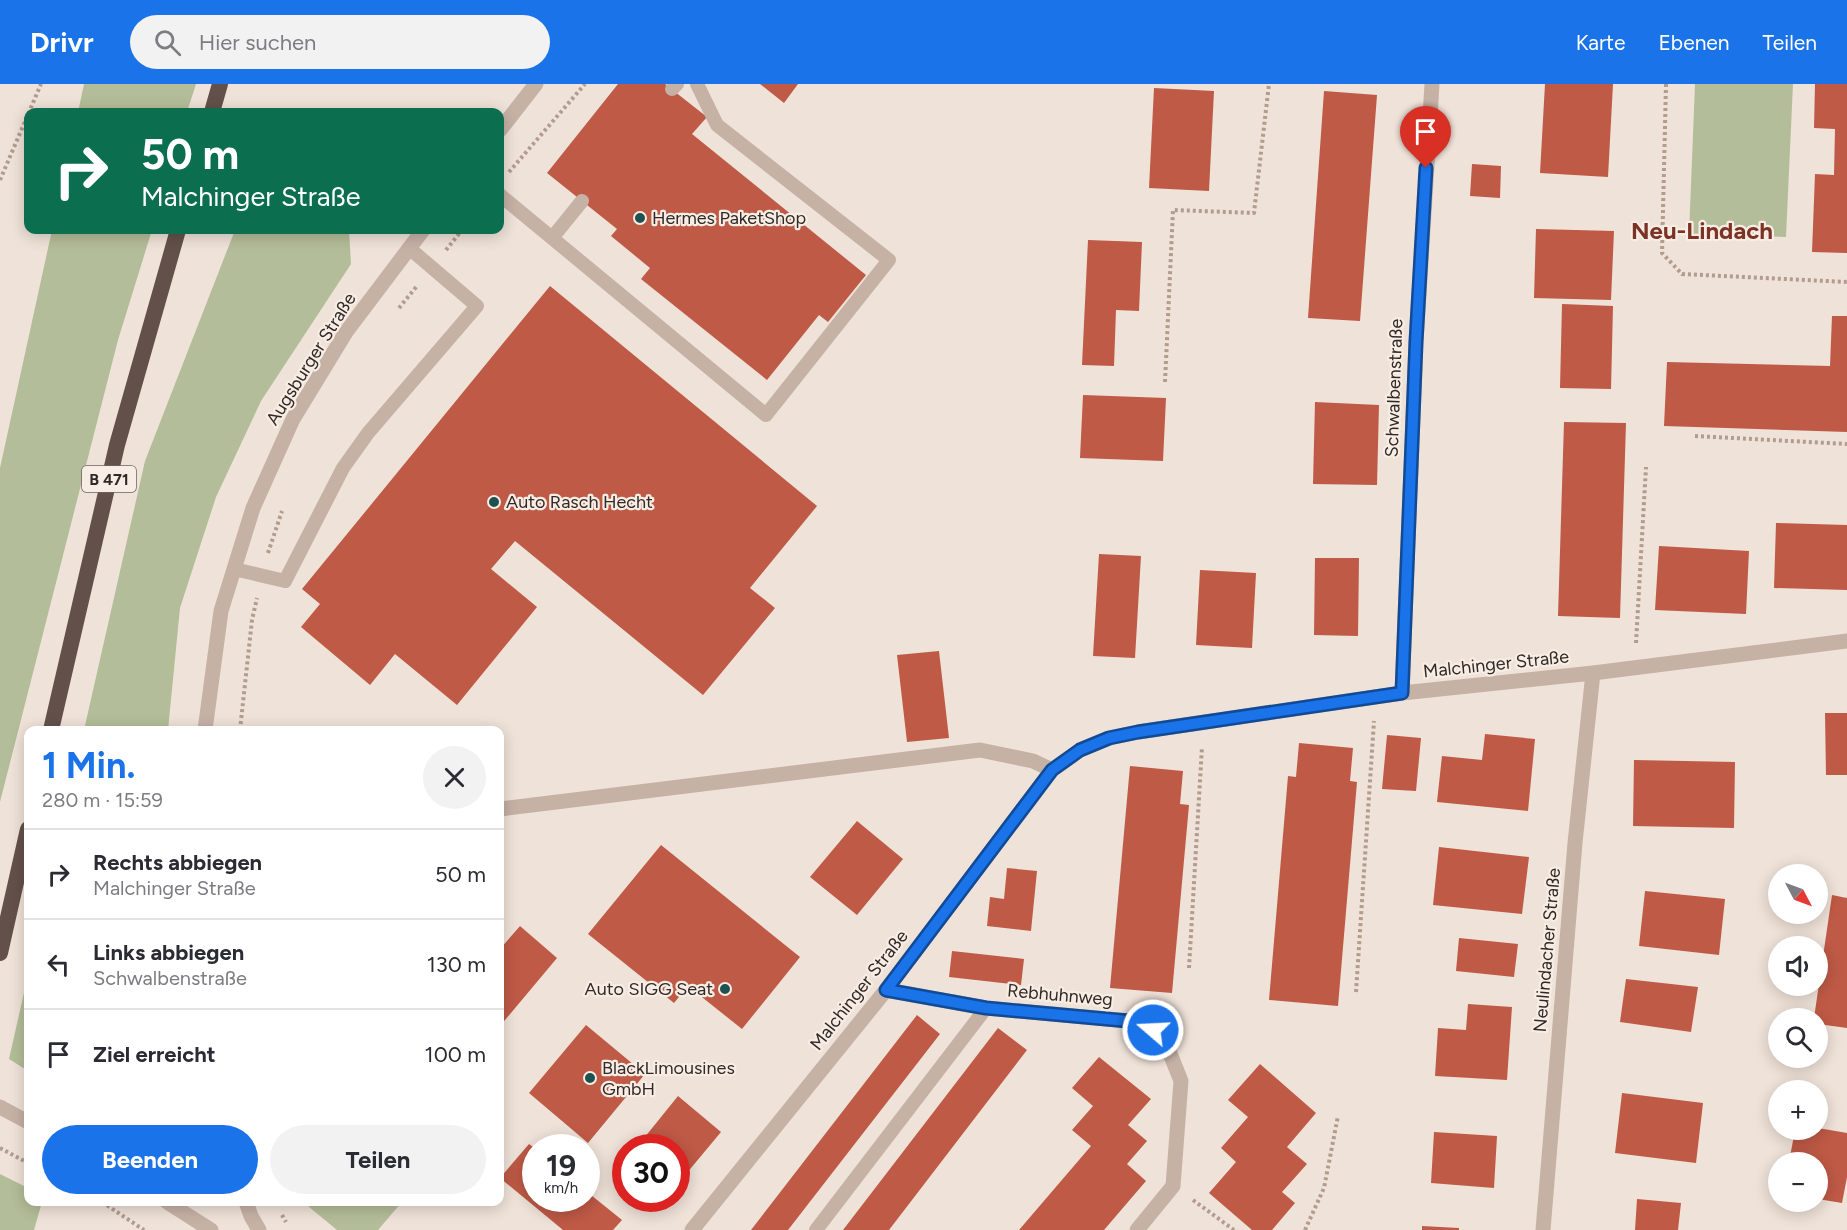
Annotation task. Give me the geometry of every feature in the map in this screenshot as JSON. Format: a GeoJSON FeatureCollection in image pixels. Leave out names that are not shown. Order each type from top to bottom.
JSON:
{"type":"FeatureCollection","features":[{"type":"Feature","properties":{"kind":"highway"},"geometry":{"type":"LineString","coordinates":[[213,108],[220,84]]}},
{"type":"Feature","properties":{"kind":"highway","name":"B 471"},"geometry":{"type":"LineString","coordinates":[[52,726],[117,445],[177,234]]}},
{"type":"Feature","properties":{"kind":"highway"},"geometry":{"type":"LineString","coordinates":[[0,953],[24,847]]}},
{"type":"Feature","properties":{"kind":"street"},"geometry":{"type":"LineString","coordinates":[[504,125],[536,84]]}},
{"type":"Feature","properties":{"kind":"street","name":"Schwalbenstraße"},"geometry":{"type":"LineString","coordinates":[[1402,693],[1416,342],[1432,84]]}},
{"type":"Feature","properties":{"kind":"street","name":"Augsburger Straße"},"geometry":{"type":"LineString","coordinates":[[206,726],[221,611],[253,508],[293,419],[346,332],[420,234]]}},
{"type":"Feature","properties":{"kind":"street","name":"Malchinger Straße"},"geometry":{"type":"LineString","coordinates":[[692,1230],[886,990],[1052,770],[1080,750],[1109,738],[1402,693],[1593,673],[1847,641]]}},
{"type":"Feature","properties":{"kind":"street","name":"Neulindacher Straße"},"geometry":{"type":"LineString","coordinates":[[1543,1230],[1575,843],[1593,673]]}},
{"type":"Feature","properties":{"kind":"street"},"geometry":{"type":"LineString","coordinates":[[504,808],[980,750],[1033,761],[1052,770]]}},
{"type":"Feature","properties":{"kind":"street","name":"Rebhuhnweg"},"geometry":{"type":"LineString","coordinates":[[886,990],[986,1008],[1128,1021],[1153,1030],[1167,1046],[1181,1081],[1173,1186]]}},
{"type":"Feature","properties":{"kind":"street"},"geometry":{"type":"LineString","coordinates":[[0,1107],[24,1120]]}},
{"type":"Feature","properties":{"kind":"street"},"geometry":{"type":"LineString","coordinates":[[1137,1230],[1173,1186]]}},
{"type":"Feature","properties":{"kind":"street"},"geometry":{"type":"LineString","coordinates":[[173,1206],[211,1230]]}},
{"type":"Feature","properties":{"kind":"street"},"geometry":{"type":"LineString","coordinates":[[248,1206],[259,1230]]}},
{"type":"Feature","properties":{"kind":"lane"},"geometry":{"type":"LineString","coordinates":[[504,198],[766,415],[889,260],[717,125],[697,84]]}},
{"type":"Feature","properties":{"kind":"lane"},"geometry":{"type":"LineString","coordinates":[[552,238],[582,201]]}},
{"type":"Feature","properties":{"kind":"lane"},"geometry":{"type":"LineString","coordinates":[[234,569],[285,581],[344,468],[368,433],[477,306],[409,248]]}},
{"type":"Feature","properties":{"kind":"lane"},"geometry":{"type":"LineString","coordinates":[[816,1230],[986,1008]]}},
{"type":"Feature","properties":{"kind":"path"},"geometry":{"type":"LineString","coordinates":[[31,108],[41,84]]}},
{"type":"Feature","properties":{"kind":"path"},"geometry":{"type":"LineString","coordinates":[[507,174],[585,84]]}},
{"type":"Feature","properties":{"kind":"path"},"geometry":{"type":"LineString","coordinates":[[1165,382],[1173,210],[1254,213],[1269,84]]}},
{"type":"Feature","properties":{"kind":"path"},"geometry":{"type":"LineString","coordinates":[[1666,84],[1662,253],[1682,274],[1847,282]]}},
{"type":"Feature","properties":{"kind":"path"},"geometry":{"type":"LineString","coordinates":[[0,180],[24,124]]}},
{"type":"Feature","properties":{"kind":"path"},"geometry":{"type":"LineString","coordinates":[[1695,436],[1847,444]]}},
{"type":"Feature","properties":{"kind":"path"},"geometry":{"type":"LineString","coordinates":[[1635,668],[1646,467]]}},
{"type":"Feature","properties":{"kind":"path"},"geometry":{"type":"LineString","coordinates":[[1356,992],[1376,697]]}},
{"type":"Feature","properties":{"kind":"path"},"geometry":{"type":"LineString","coordinates":[[1189,968],[1203,723]]}},
{"type":"Feature","properties":{"kind":"path"},"geometry":{"type":"LineString","coordinates":[[1305,1230],[1324,1188],[1338,1116]]}},
{"type":"Feature","properties":{"kind":"path"},"geometry":{"type":"LineString","coordinates":[[0,1148],[24,1161]]}},
{"type":"Feature","properties":{"kind":"path"},"geometry":{"type":"LineString","coordinates":[[1173,1186],[1234,1230]]}},
{"type":"Feature","properties":{"kind":"path"},"geometry":{"type":"LineString","coordinates":[[108,1206],[144,1230]]}},
{"type":"Feature","properties":{"kind":"green space"},"geometry":{"type":"Polygon","coordinates":[[[84,84],[196,84],[188,108],[79,108],[84,84]]]}},
{"type":"Feature","properties":{"kind":"green space"},"geometry":{"type":"Polygon","coordinates":[[[1695,84],[1793,84],[1786,237],[1689,234],[1695,84]]]}},
{"type":"Feature","properties":{"kind":"green space"},"geometry":{"type":"Polygon","coordinates":[[[51,234],[151,234],[118,340],[0,802],[0,468],[51,234]]]}},
{"type":"Feature","properties":{"kind":"green space"},"geometry":{"type":"Polygon","coordinates":[[[233,234],[349,234],[351,264],[261,401],[216,497],[180,608],[168,726],[85,726],[145,461],[233,234]]]}},
{"type":"Feature","properties":{"kind":"green space"},"geometry":{"type":"Polygon","coordinates":[[[24,993],[24,1068],[9,1059],[24,993]]]}},
{"type":"Feature","properties":{"kind":"green space"},"geometry":{"type":"Polygon","coordinates":[[[0,1174],[24,1186],[24,1206],[41,1206],[34,1230],[0,1230],[0,1174]]]}},
{"type":"Feature","properties":{"kind":"green space"},"geometry":{"type":"Polygon","coordinates":[[[308,1206],[399,1206],[378,1230],[337,1230],[308,1206]]]}},
{"type":"Feature","properties":{"kind":"building"},"geometry":{"type":"Polygon","coordinates":[[[618,84],[665,84],[707,117],[692,134],[866,275],[828,322],[819,315],[767,380],[641,279],[650,268],[611,236],[617,229],[547,173],[618,84]]]}},
{"type":"Feature","properties":{"kind":"building"},"geometry":{"type":"Polygon","coordinates":[[[760,84],[798,84],[784,103],[760,84]]]}},
{"type":"Feature","properties":{"kind":"building"},"geometry":{"type":"Polygon","coordinates":[[[1545,84],[1613,84],[1608,177],[1540,173],[1545,84]]]}},
{"type":"Feature","properties":{"kind":"building"},"geometry":{"type":"Polygon","coordinates":[[[1815,84],[1847,84],[1847,253],[1812,252],[1815,174],[1834,175],[1835,129],[1814,128],[1815,84]]]}},
{"type":"Feature","properties":{"kind":"building"},"geometry":{"type":"Polygon","coordinates":[[[1154,88],[1214,91],[1209,191],[1149,188],[1154,88]]]}},
{"type":"Feature","properties":{"kind":"building"},"geometry":{"type":"Polygon","coordinates":[[[1324,91],[1377,95],[1360,321],[1308,318],[1324,91]]]}},
{"type":"Feature","properties":{"kind":"building"},"geometry":{"type":"Polygon","coordinates":[[[1472,164],[1501,166],[1500,198],[1470,196],[1472,164]]]}},
{"type":"Feature","properties":{"kind":"building"},"geometry":{"type":"Polygon","coordinates":[[[1536,229],[1614,231],[1611,300],[1534,298],[1536,229]]]}},
{"type":"Feature","properties":{"kind":"building"},"geometry":{"type":"Polygon","coordinates":[[[1088,240],[1142,242],[1139,311],[1116,310],[1114,366],[1082,365],[1088,240]]]}},
{"type":"Feature","properties":{"kind":"building"},"geometry":{"type":"Polygon","coordinates":[[[550,286],[817,506],[750,588],[775,608],[703,695],[515,541],[491,569],[537,607],[457,705],[395,654],[370,685],[301,627],[320,604],[302,589],[550,286]]]}},
{"type":"Feature","properties":{"kind":"building"},"geometry":{"type":"Polygon","coordinates":[[[1562,304],[1613,306],[1611,389],[1560,388],[1562,304]]]}},
{"type":"Feature","properties":{"kind":"building"},"geometry":{"type":"Polygon","coordinates":[[[1832,316],[1847,316],[1847,432],[1664,426],[1667,362],[1830,366],[1832,316]]]}},
{"type":"Feature","properties":{"kind":"building"},"geometry":{"type":"Polygon","coordinates":[[[1083,395],[1166,398],[1163,461],[1080,458],[1083,395]]]}},
{"type":"Feature","properties":{"kind":"building"},"geometry":{"type":"Polygon","coordinates":[[[1315,402],[1379,405],[1377,485],[1313,484],[1315,402]]]}},
{"type":"Feature","properties":{"kind":"building"},"geometry":{"type":"Polygon","coordinates":[[[1564,422],[1626,423],[1620,618],[1558,616],[1564,422]]]}},
{"type":"Feature","properties":{"kind":"building"},"geometry":{"type":"Polygon","coordinates":[[[1776,523],[1847,525],[1847,590],[1774,588],[1776,523]]]}},
{"type":"Feature","properties":{"kind":"building"},"geometry":{"type":"Polygon","coordinates":[[[1659,546],[1749,551],[1746,614],[1655,610],[1659,546]]]}},
{"type":"Feature","properties":{"kind":"building"},"geometry":{"type":"Polygon","coordinates":[[[1099,554],[1141,556],[1135,658],[1093,656],[1099,554]]]}},
{"type":"Feature","properties":{"kind":"building"},"geometry":{"type":"Polygon","coordinates":[[[1315,558],[1359,558],[1358,636],[1314,635],[1315,558]]]}},
{"type":"Feature","properties":{"kind":"building"},"geometry":{"type":"Polygon","coordinates":[[[1200,570],[1256,573],[1252,648],[1196,645],[1200,570]]]}},
{"type":"Feature","properties":{"kind":"building"},"geometry":{"type":"Polygon","coordinates":[[[939,651],[949,738],[907,742],[897,655],[939,651]]]}},
{"type":"Feature","properties":{"kind":"building"},"geometry":{"type":"Polygon","coordinates":[[[1825,713],[1847,713],[1847,775],[1826,775],[1825,713]]]}},
{"type":"Feature","properties":{"kind":"building"},"geometry":{"type":"Polygon","coordinates":[[[1485,734],[1535,739],[1528,811],[1437,802],[1442,756],[1482,760],[1485,734]]]}},
{"type":"Feature","properties":{"kind":"building"},"geometry":{"type":"Polygon","coordinates":[[[1387,735],[1421,738],[1416,791],[1382,789],[1387,735]]]}},
{"type":"Feature","properties":{"kind":"building"},"geometry":{"type":"Polygon","coordinates":[[[1299,743],[1353,748],[1350,781],[1357,782],[1338,1006],[1269,1000],[1288,776],[1296,777],[1299,743]]]}},
{"type":"Feature","properties":{"kind":"building"},"geometry":{"type":"Polygon","coordinates":[[[1634,760],[1735,762],[1734,828],[1633,826],[1634,760]]]}},
{"type":"Feature","properties":{"kind":"building"},"geometry":{"type":"Polygon","coordinates":[[[1130,766],[1183,771],[1180,804],[1189,805],[1172,993],[1110,988],[1130,766]]]}},
{"type":"Feature","properties":{"kind":"building"},"geometry":{"type":"Polygon","coordinates":[[[857,821],[903,859],[857,915],[810,877],[857,821]]]}},
{"type":"Feature","properties":{"kind":"building"},"geometry":{"type":"Polygon","coordinates":[[[661,845],[800,957],[742,1029],[688,986],[674,1003],[588,934],[661,845]]]}},
{"type":"Feature","properties":{"kind":"building"},"geometry":{"type":"Polygon","coordinates":[[[1439,847],[1529,857],[1522,914],[1433,905],[1439,847]]]}},
{"type":"Feature","properties":{"kind":"building"},"geometry":{"type":"Polygon","coordinates":[[[1007,868],[1037,871],[1031,931],[987,926],[990,897],[1004,899],[1007,868]]]}},
{"type":"Feature","properties":{"kind":"building"},"geometry":{"type":"Polygon","coordinates":[[[1645,891],[1725,899],[1719,955],[1639,946],[1645,891]]]}},
{"type":"Feature","properties":{"kind":"building"},"geometry":{"type":"Polygon","coordinates":[[[1832,895],[1847,898],[1847,1028],[1828,1025],[1828,1008],[1815,1008],[1817,996],[1828,996],[1828,936],[1826,936],[1832,895]]]}},
{"type":"Feature","properties":{"kind":"building"},"geometry":{"type":"Polygon","coordinates":[[[520,926],[557,958],[504,1021],[504,944],[520,926]]]}},
{"type":"Feature","properties":{"kind":"building"},"geometry":{"type":"Polygon","coordinates":[[[1459,938],[1518,944],[1514,977],[1456,971],[1459,938]]]}},
{"type":"Feature","properties":{"kind":"building"},"geometry":{"type":"Polygon","coordinates":[[[952,951],[1024,959],[1021,985],[949,977],[952,951]]]}},
{"type":"Feature","properties":{"kind":"building"},"geometry":{"type":"Polygon","coordinates":[[[1626,979],[1698,987],[1691,1032],[1620,1022],[1626,979]]]}},
{"type":"Feature","properties":{"kind":"building"},"geometry":{"type":"Polygon","coordinates":[[[1468,1004],[1512,1007],[1507,1080],[1435,1076],[1438,1028],[1466,1030],[1468,1004]]]}},
{"type":"Feature","properties":{"kind":"building"},"geometry":{"type":"Polygon","coordinates":[[[917,1015],[940,1034],[788,1230],[751,1230],[917,1015]]]}},
{"type":"Feature","properties":{"kind":"building"},"geometry":{"type":"Polygon","coordinates":[[[586,1025],[645,1074],[595,1134],[577,1134],[529,1093],[586,1025]]]}},
{"type":"Feature","properties":{"kind":"building"},"geometry":{"type":"Polygon","coordinates":[[[998,1028],[1027,1050],[889,1230],[843,1230],[998,1028]]]}},
{"type":"Feature","properties":{"kind":"building"},"geometry":{"type":"Polygon","coordinates":[[[1099,1057],[1151,1099],[1128,1125],[1147,1141],[1127,1164],[1146,1181],[1104,1230],[1019,1230],[1091,1146],[1072,1130],[1093,1106],[1072,1088],[1099,1057]]]}},
{"type":"Feature","properties":{"kind":"building"},"geometry":{"type":"Polygon","coordinates":[[[1260,1064],[1316,1113],[1287,1147],[1307,1164],[1282,1192],[1295,1203],[1272,1230],[1252,1230],[1209,1193],[1236,1162],[1221,1148],[1248,1117],[1228,1100],[1260,1064]]]}},
{"type":"Feature","properties":{"kind":"building"},"geometry":{"type":"Polygon","coordinates":[[[1622,1093],[1703,1103],[1696,1163],[1615,1153],[1622,1093]]]}},
{"type":"Feature","properties":{"kind":"building"},"geometry":{"type":"Polygon","coordinates":[[[678,1096],[721,1132],[690,1169],[690,1134],[647,1134],[678,1096]]]}},
{"type":"Feature","properties":{"kind":"building"},"geometry":{"type":"Polygon","coordinates":[[[1828,1130],[1847,1133],[1847,1177],[1842,1203],[1828,1201],[1828,1152],[1791,1152],[1793,1140],[1828,1140],[1828,1130]]]}},
{"type":"Feature","properties":{"kind":"building"},"geometry":{"type":"Polygon","coordinates":[[[1434,1132],[1497,1136],[1494,1188],[1431,1183],[1434,1132]]]}},
{"type":"Feature","properties":{"kind":"building"},"geometry":{"type":"Polygon","coordinates":[[[522,1152],[522,1196],[504,1181],[504,1173],[522,1152]]]}},
{"type":"Feature","properties":{"kind":"building"},"geometry":{"type":"Polygon","coordinates":[[[1637,1199],[1681,1203],[1678,1230],[1635,1230],[1637,1199]]]}},
{"type":"Feature","properties":{"kind":"building"},"geometry":{"type":"Polygon","coordinates":[[[600,1202],[622,1220],[613,1230],[563,1230],[541,1212],[600,1212],[600,1202]]]}},
{"type":"Feature","properties":{"kind":"building"},"geometry":{"type":"Polygon","coordinates":[[[1422,1226],[1459,1228],[1459,1230],[1422,1230],[1422,1226]]]}},
{"type":"Feature","properties":{"kind":"place","name":"Hermes PaketShop"},"geometry":{"type":"Point","coordinates":[640,218]}},
{"type":"Feature","properties":{"kind":"place","name":"Auto Rasch Hecht"},"geometry":{"type":"Point","coordinates":[494,502]}},
{"type":"Feature","properties":{"kind":"place","name":"Auto SIGG Seat"},"geometry":{"type":"Point","coordinates":[725,989]}},
{"type":"Feature","properties":{"kind":"place","name":"BlackLimousines GmbH"},"geometry":{"type":"Point","coordinates":[590,1078]}},
{"type":"Feature","properties":{"kind":"district","name":"Neu-Lindach"},"geometry":{"type":"Point","coordinates":[1702,230]}},
{"type":"Feature","properties":{"kind":"route"},"geometry":{"type":"LineString","coordinates":[[1153,1030],[1128,1021],[986,1008],[886,990],[1052,770],[1080,750],[1109,738],[1138,732],[1402,693],[1416,342],[1426,168]]}}]}
